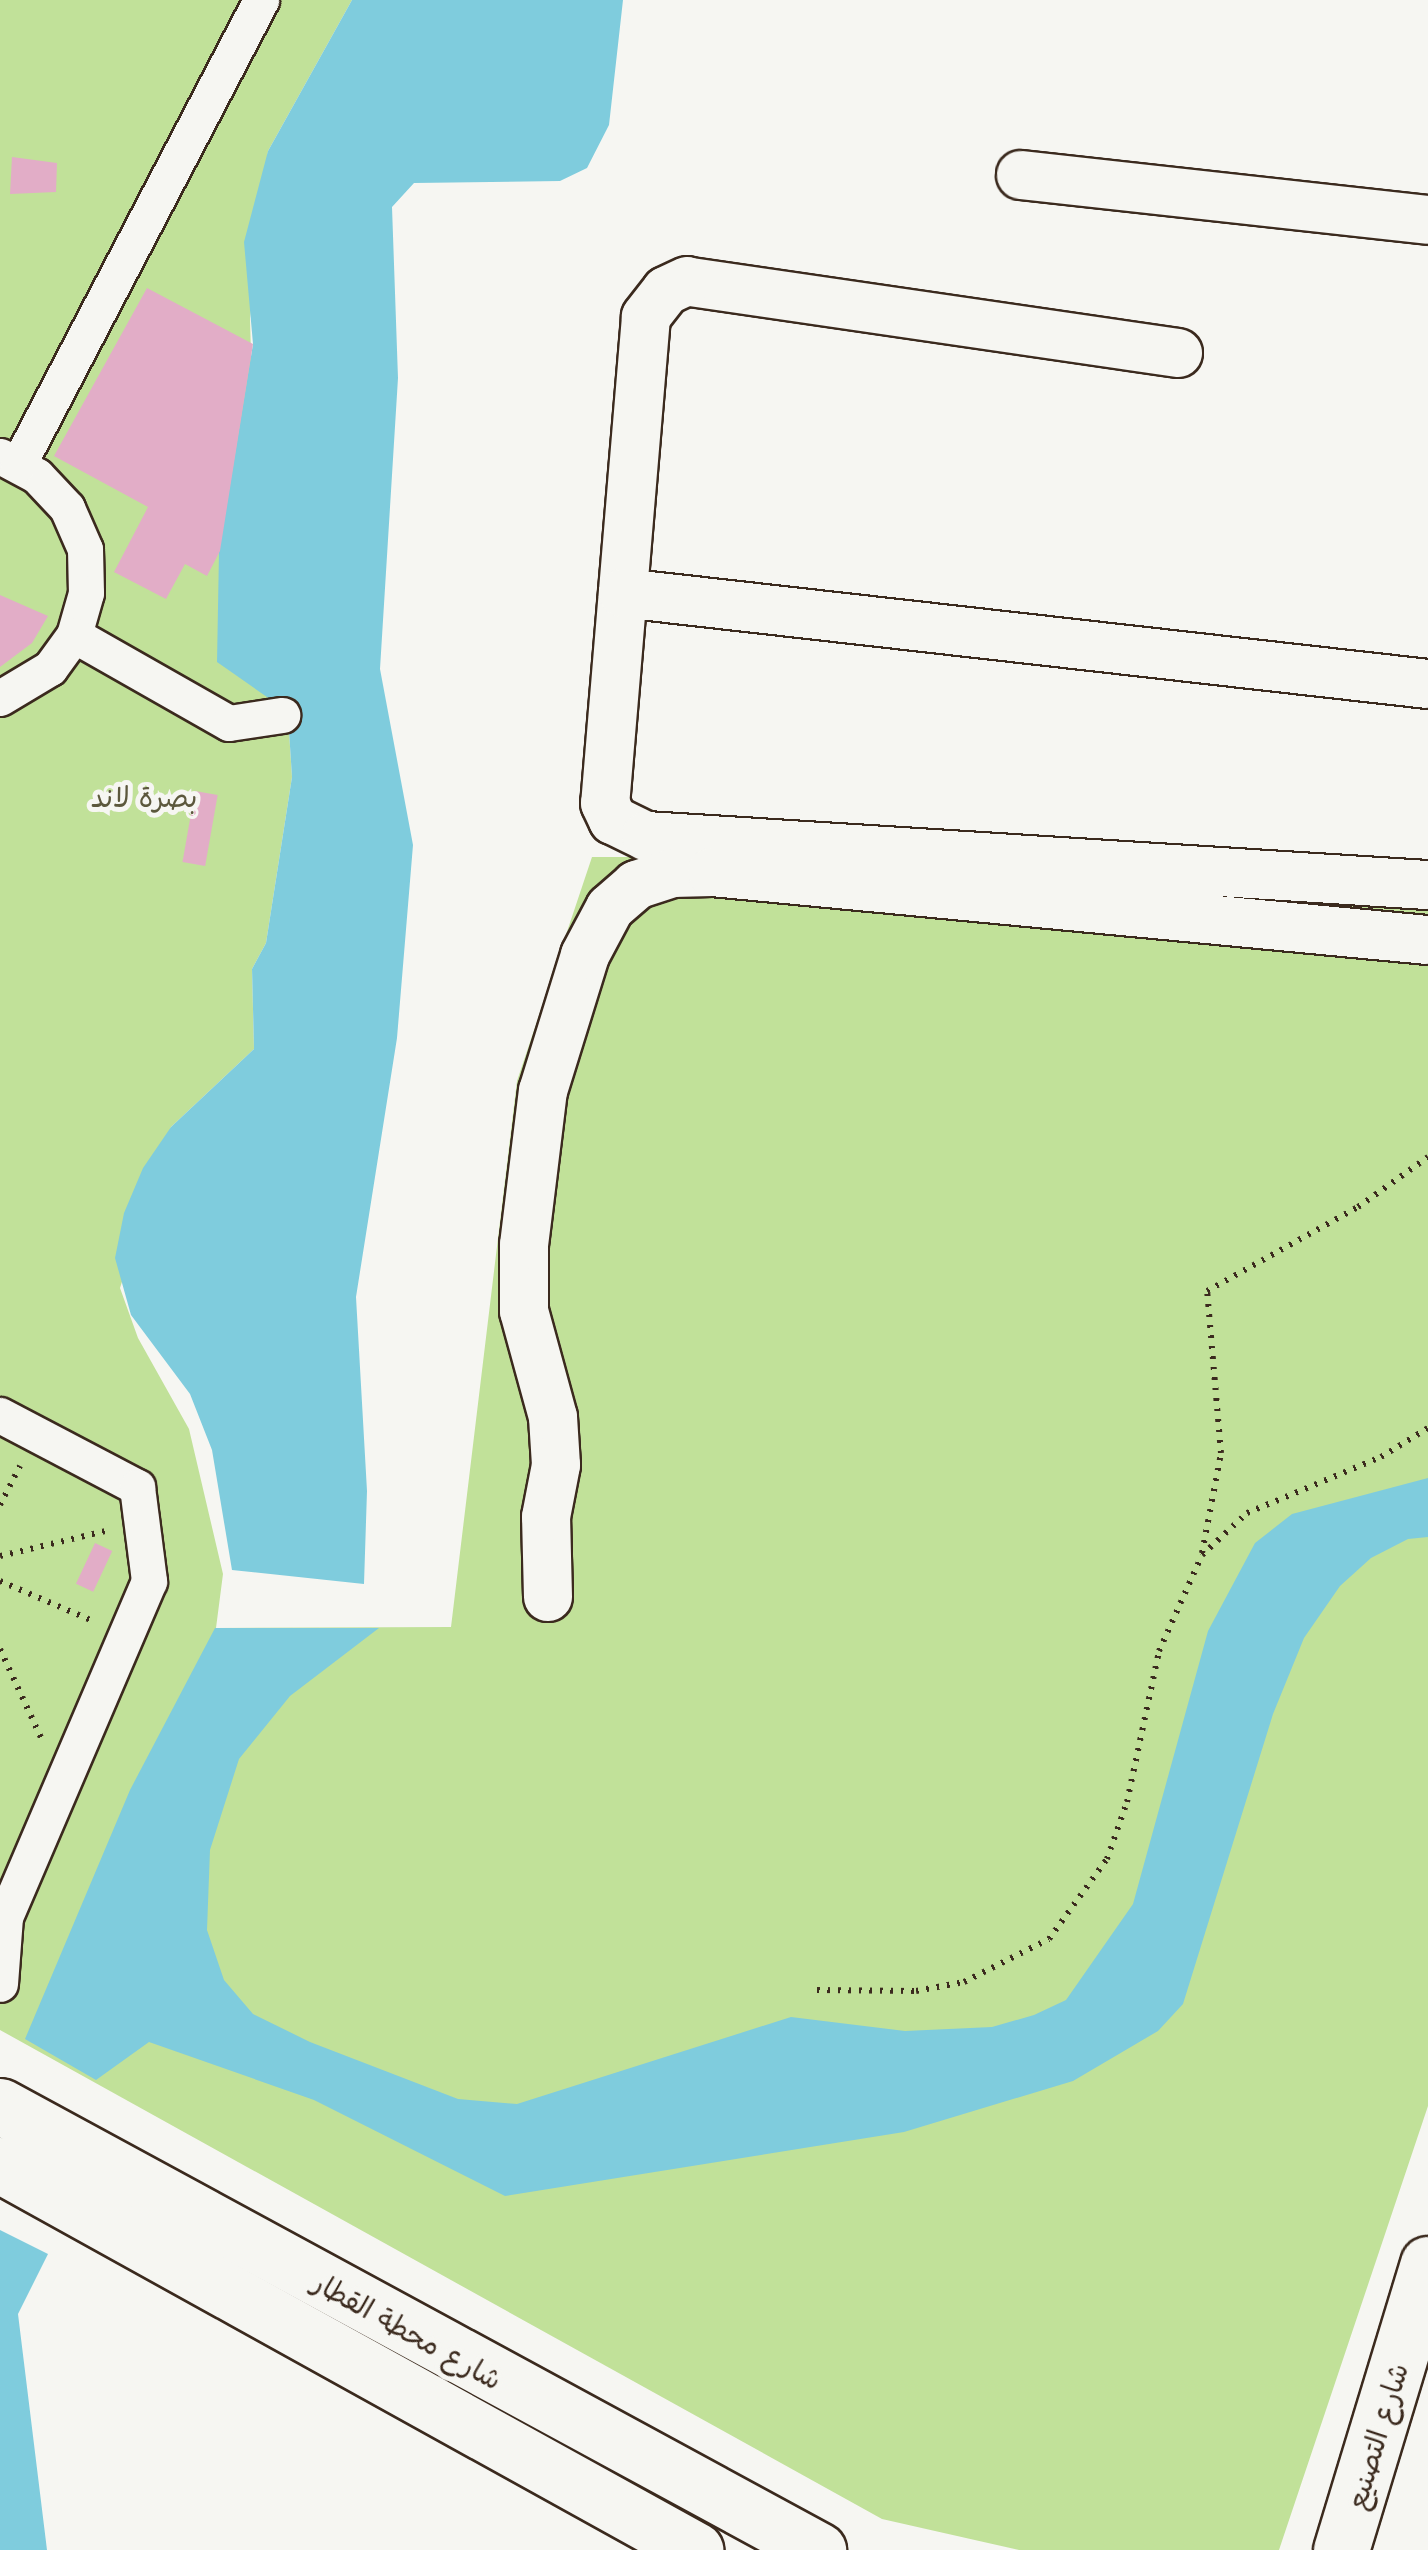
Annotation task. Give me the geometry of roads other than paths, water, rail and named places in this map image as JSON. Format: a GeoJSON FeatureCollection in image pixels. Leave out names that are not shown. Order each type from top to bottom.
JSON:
{"type":"FeatureCollection","features":[{"type":"Feature","properties":{"kind":"main road","name":"شارع محطة القطار"},"geometry":{"type":"LineString","coordinates":[[0,2106],[818,2550]]}},
{"type":"Feature","properties":{"kind":"main road","name":"شارع محطة القطار"},"geometry":{"type":"LineString","coordinates":[[0,2165],[695,2550]]}},
{"type":"Feature","properties":{"kind":"main road","name":"شارع التصنيع"},"geometry":{"type":"LineString","coordinates":[[1341,2550],[1428,2264]]}},
{"type":"Feature","properties":{"kind":"street"},"geometry":{"type":"LineString","coordinates":[[0,698],[50,668],[74,635],[86,593],[85,549],[78,511],[37,476],[9,461],[261,0]]}},
{"type":"Feature","properties":{"kind":"street"},"geometry":{"type":"LineString","coordinates":[[1021,175],[1428,220]]}},
{"type":"Feature","properties":{"kind":"street"},"geometry":{"type":"LineString","coordinates":[[1178,352],[686,281],[666,291],[646,318],[605,803],[613,820],[628,830],[1428,886]]}},
{"type":"Feature","properties":{"kind":"street"},"geometry":{"type":"LineString","coordinates":[[622,593],[1428,684]]}},
{"type":"Feature","properties":{"kind":"street"},"geometry":{"type":"LineString","coordinates":[[74,635],[229,723],[282,715]]}},
{"type":"Feature","properties":{"kind":"street"},"geometry":{"type":"LineString","coordinates":[[548,1597],[546,1517],[556,1465],[553,1417],[524,1311],[524,1245],[543,1091],[585,955],[610,908],[636,885],[672,873],[712,872],[1428,940]]}},
{"type":"Feature","properties":{"kind":"street"},"geometry":{"type":"LineString","coordinates":[[0,1415],[137,1488],[150,1582],[6,1917],[0,1984]]}},
{"type":"Feature","properties":{"kind":"water"},"geometry":{"type":"Polygon","coordinates":[[[352,0],[623,0],[609,125],[587,168],[560,181],[414,183],[392,207],[398,378],[380,669],[413,845],[397,1038],[356,1297],[367,1491],[364,1584],[232,1570],[212,1450],[190,1394],[131,1315],[115,1258],[124,1213],[143,1168],[171,1127],[254,1049],[252,969],[266,943],[292,777],[289,731],[277,704],[217,662],[219,552],[253,344],[244,242],[268,151],[352,0]]]}},
{"type":"Feature","properties":{"kind":"water"},"geometry":{"type":"Polygon","coordinates":[[[1428,1478],[1428,1537],[1408,1539],[1371,1558],[1340,1586],[1304,1638],[1273,1714],[1183,2004],[1158,2031],[1073,2081],[904,2132],[505,2196],[314,2100],[149,2042],[96,2080],[25,2039],[130,1790],[215,1628],[379,1628],[290,1696],[239,1759],[210,1850],[207,1930],[224,1980],[253,2014],[310,2042],[458,2099],[517,2104],[791,2017],[905,2031],[992,2027],[1034,2015],[1066,2000],[1133,1904],[1208,1631],[1255,1543],[1292,1514],[1428,1478]]]}},
{"type":"Feature","properties":{"kind":"water"},"geometry":{"type":"Polygon","coordinates":[[[0,2230],[48,2254],[18,2314],[47,2550],[0,2550],[0,2230]]]}},
{"type":"Feature","properties":{"kind":"park label","name":"بصرة لاند"},"geometry":{"type":"Point","coordinates":[144,796]}}]}
